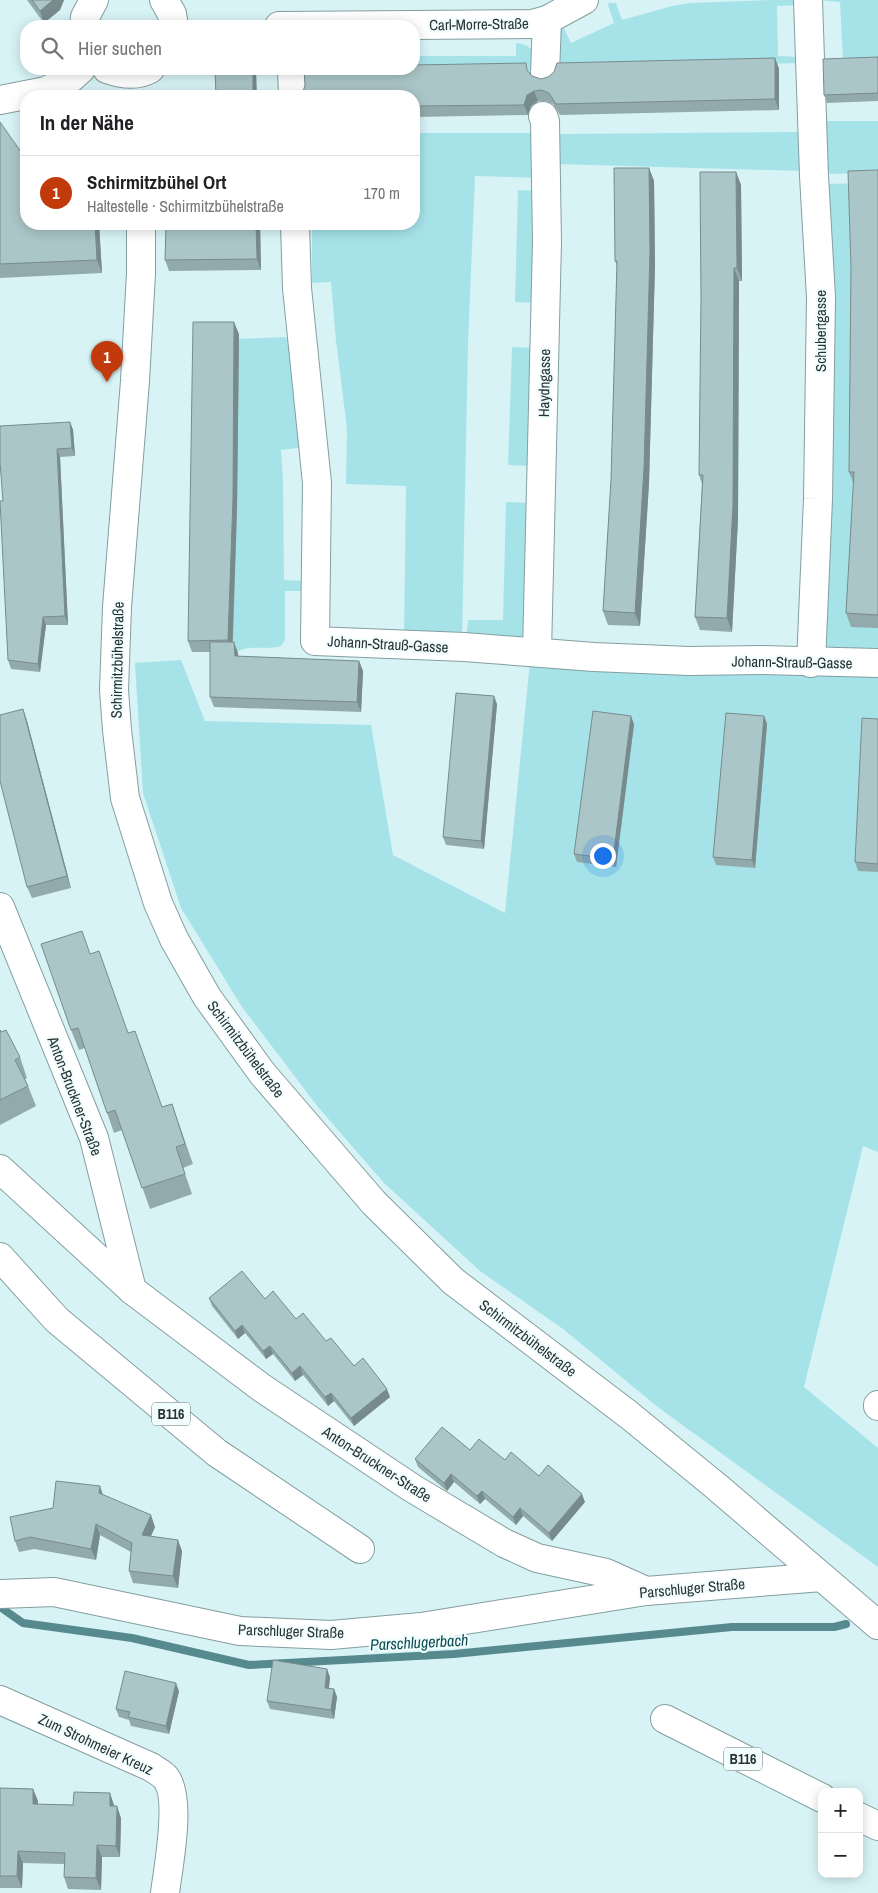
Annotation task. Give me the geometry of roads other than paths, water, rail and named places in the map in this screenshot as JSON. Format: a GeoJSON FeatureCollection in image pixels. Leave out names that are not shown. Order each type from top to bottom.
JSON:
{"type":"FeatureCollection","features":[{"type":"Feature","properties":{"kind":"street"},"geometry":{"type":"LineString","coordinates":[[85,20],[94,0]]}},
{"type":"Feature","properties":{"kind":"street"},"geometry":{"type":"LineString","coordinates":[[164,0],[172,14],[173,20]]}},
{"type":"Feature","properties":{"kind":"street","name":"Schubertgasse"},"geometry":{"type":"LineString","coordinates":[[808,0],[814,176],[821,297],[818,499],[810,663]]}},
{"type":"Feature","properties":{"kind":"street"},"geometry":{"type":"LineString","coordinates":[[545,74],[567,7]]}},
{"type":"Feature","properties":{"kind":"street","name":"Carl-Morre-Straße"},"geometry":{"type":"LineString","coordinates":[[420,25],[532,24],[567,7]]}},
{"type":"Feature","properties":{"kind":"street"},"geometry":{"type":"LineString","coordinates":[[48,90],[74,75]]}},
{"type":"Feature","properties":{"kind":"street"},"geometry":{"type":"LineString","coordinates":[[122,75],[140,80]]}},
{"type":"Feature","properties":{"kind":"street"},"geometry":{"type":"LineString","coordinates":[[292,75],[293,90]]}},
{"type":"Feature","properties":{"kind":"street"},"geometry":{"type":"LineString","coordinates":[[0,100],[20,96]]}},
{"type":"Feature","properties":{"kind":"street","name":"Haydngasse"},"geometry":{"type":"LineString","coordinates":[[537,652],[547,242],[544,119]]}},
{"type":"Feature","properties":{"kind":"street","name":"Schirmitzbühelstraße"},"geometry":{"type":"LineString","coordinates":[[141,230],[141,273],[135,381],[117,607],[114,690],[116,730],[125,798],[158,904],[174,939],[207,997],[262,1073],[374,1203],[453,1281],[629,1415],[878,1624]]}},
{"type":"Feature","properties":{"kind":"street","name":"Johann-Strauß-Gasse"},"geometry":{"type":"LineString","coordinates":[[296,230],[297,288],[317,483],[315,641],[680,661],[762,660],[810,663],[878,663]]}},
{"type":"Feature","properties":{"kind":"street","name":"Anton-Bruckner-Straße"},"geometry":{"type":"LineString","coordinates":[[0,907],[94,1138],[132,1290]]}},
{"type":"Feature","properties":{"kind":"street","name":"Anton-Bruckner-Straße"},"geometry":{"type":"LineString","coordinates":[[0,1169],[132,1290],[262,1388],[412,1488],[504,1543],[536,1558],[606,1573],[646,1591]]}},
{"type":"Feature","properties":{"kind":"street","name":"B116"},"geometry":{"type":"LineString","coordinates":[[0,1257],[57,1320],[217,1453],[360,1549]]}},
{"type":"Feature","properties":{"kind":"street","name":"Parschluger Straße"},"geometry":{"type":"LineString","coordinates":[[1,1594],[54,1592],[240,1631],[331,1635],[420,1627],[646,1591],[822,1577]]}},
{"type":"Feature","properties":{"kind":"street","name":"Zum Strohmeier Kreuz"},"geometry":{"type":"LineString","coordinates":[[0,1700],[151,1767],[165,1776],[171,1789],[174,1829],[165,1893]]}},
{"type":"Feature","properties":{"kind":"street","name":"B116"},"geometry":{"type":"LineString","coordinates":[[665,1719],[818,1796]]}},
{"type":"Feature","properties":{"kind":"street"},"geometry":{"type":"LineString","coordinates":[[863,1819],[878,1826]]}},
{"type":"Feature","properties":{"kind":"waterway","name":"Parschlugerbach"},"geometry":{"type":"LineString","coordinates":[[0,1607],[23,1623],[132,1638],[249,1665],[454,1654],[732,1627],[834,1627],[846,1624]]}},
{"type":"Feature","properties":{"kind":"place","name":"Schirmitzbühel Ort"},"geometry":{"type":"Point","coordinates":[107,382]}}]}
